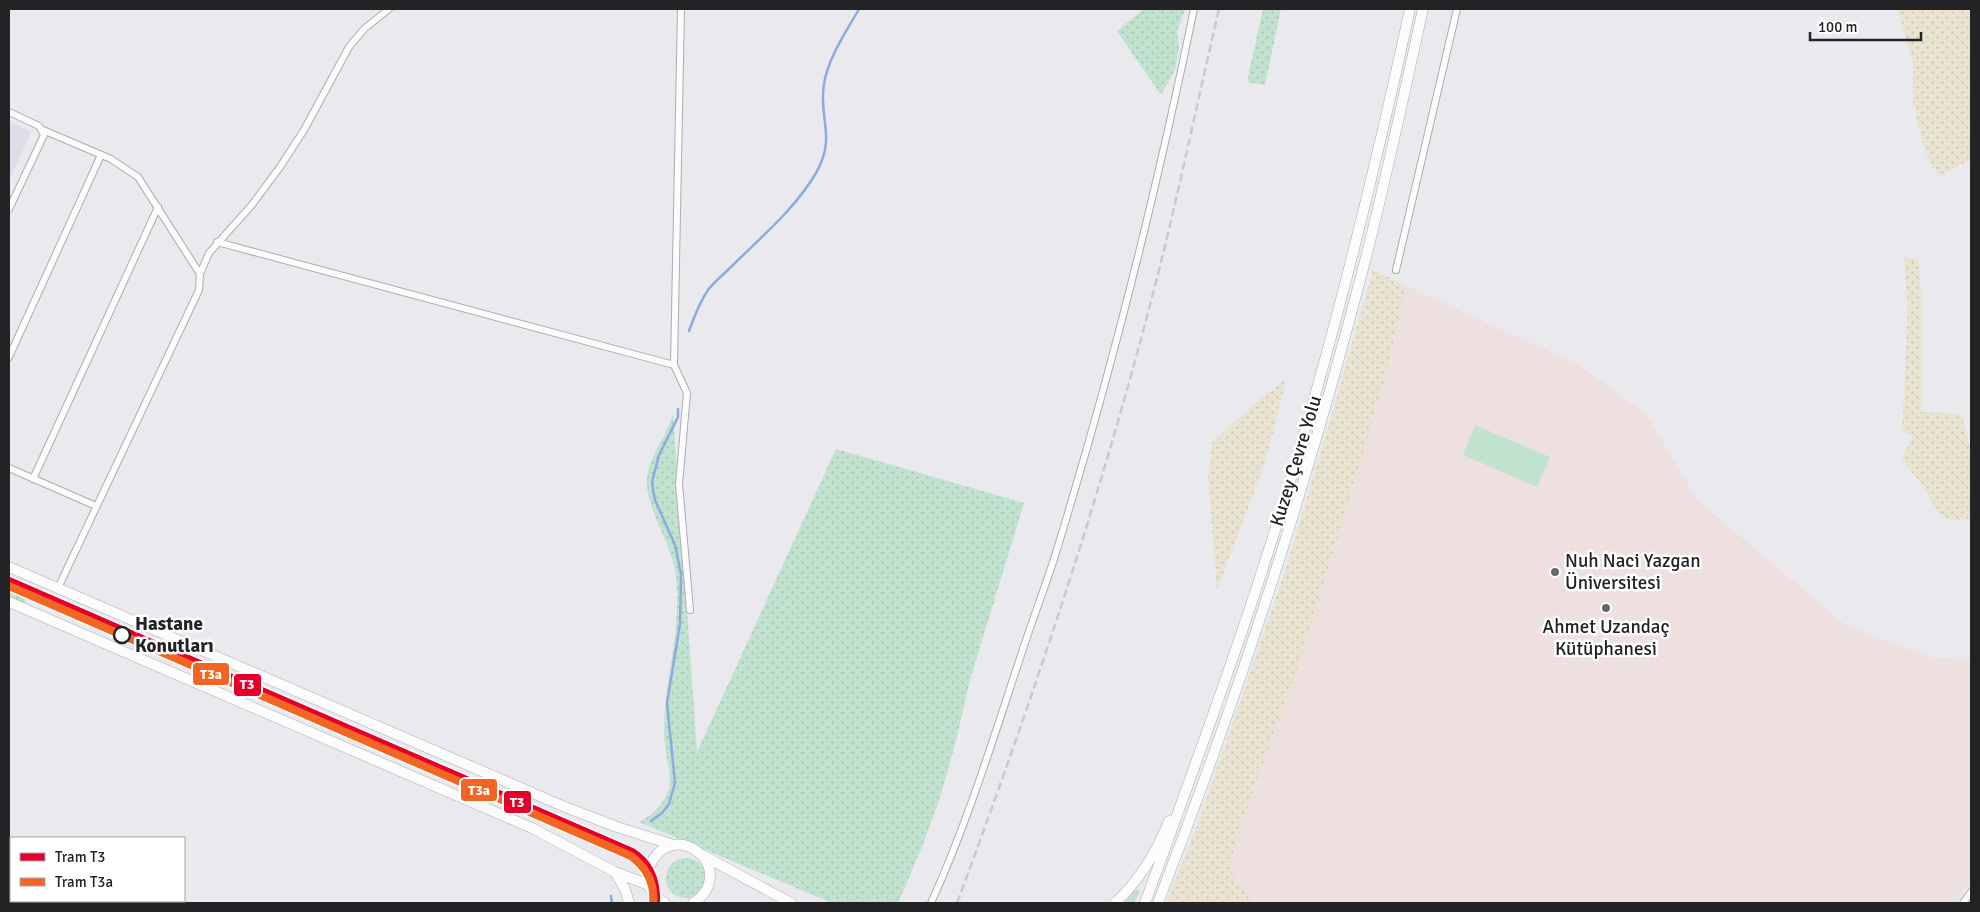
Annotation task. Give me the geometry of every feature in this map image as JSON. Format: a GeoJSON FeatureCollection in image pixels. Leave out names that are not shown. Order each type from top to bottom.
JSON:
{"type":"FeatureCollection","features":[{"type":"Feature","properties":{"kind":"highway","name":"Kuzey Çevre Yolu"},"geometry":{"type":"LineString","coordinates":[[1145,903],[1217,704],[1262,572],[1313,404],[1362,222],[1410,9]]}},
{"type":"Feature","properties":{"kind":"highway","name":"Kuzey Çevre Yolu"},"geometry":{"type":"LineString","coordinates":[[1158,903],[1221,734],[1303,481],[1364,264],[1423,9]]}},
{"type":"Feature","properties":{"kind":"highway"},"geometry":{"type":"LineString","coordinates":[[9,567],[565,807],[617,827],[674,845],[692,848],[791,903]]}},
{"type":"Feature","properties":{"kind":"highway"},"geometry":{"type":"LineString","coordinates":[[9,602],[532,828],[614,872],[649,885]]}},
{"type":"Feature","properties":{"kind":"highway"},"geometry":{"type":"LineString","coordinates":[[1115,903],[1136,881],[1152,857],[1167,826],[1217,704]]}},
{"type":"Feature","properties":{"kind":"highway"},"geometry":{"type":"LineString","coordinates":[[665,903],[656,897],[649,885],[648,871],[654,857],[663,849],[674,845]]}},
{"type":"Feature","properties":{"kind":"highway"},"geometry":{"type":"LineString","coordinates":[[692,903],[704,893],[709,882],[708,865],[702,855]]}},
{"type":"Feature","properties":{"kind":"highway"},"geometry":{"type":"LineString","coordinates":[[614,872],[625,889],[629,903]]}},
{"type":"Feature","properties":{"kind":"street"},"geometry":{"type":"LineString","coordinates":[[58,588],[199,290],[200,274],[209,253],[250,206],[280,167],[304,130],[349,46],[368,26],[390,9]]}},
{"type":"Feature","properties":{"kind":"street"},"geometry":{"type":"LineString","coordinates":[[681,9],[674,366],[687,393],[679,484],[690,610]]}},
{"type":"Feature","properties":{"kind":"street"},"geometry":{"type":"LineString","coordinates":[[931,903],[1001,716],[1053,562],[1086,452],[1116,344],[1154,191],[1194,9]]}},
{"type":"Feature","properties":{"kind":"street"},"geometry":{"type":"LineString","coordinates":[[1396,270],[1457,9]]}},
{"type":"Feature","properties":{"kind":"street"},"geometry":{"type":"LineString","coordinates":[[9,112],[39,126],[42,130],[111,159],[138,177],[200,274]]}},
{"type":"Feature","properties":{"kind":"street"},"geometry":{"type":"LineString","coordinates":[[9,209],[43,137],[42,130]]}},
{"type":"Feature","properties":{"kind":"street"},"geometry":{"type":"LineString","coordinates":[[9,357],[101,155]]}},
{"type":"Feature","properties":{"kind":"street"},"geometry":{"type":"LineString","coordinates":[[32,478],[158,207]]}},
{"type":"Feature","properties":{"kind":"street"},"geometry":{"type":"LineString","coordinates":[[217,242],[674,366]]}},
{"type":"Feature","properties":{"kind":"street"},"geometry":{"type":"LineString","coordinates":[[9,468],[96,506]]}},
{"type":"Feature","properties":{"kind":"street"},"geometry":{"type":"LineString","coordinates":[[1963,903],[1971,892]]}},
{"type":"Feature","properties":{"kind":"shaded area"},"geometry":{"type":"Polygon","coordinates":[[[9,121],[31,132],[9,181],[9,121]]]}},
{"type":"Feature","properties":{"kind":"shaded area","name":"Nuh Naci Yazgan Üniversitesi"},"geometry":{"type":"Polygon","coordinates":[[[1406,286],[1577,364],[1645,413],[1697,500],[1844,624],[1929,657],[1971,660],[1971,881],[1955,903],[1253,903],[1230,869],[1237,836],[1293,681],[1317,606],[1385,379],[1406,286]]]}},
{"type":"Feature","properties":{"kind":"green space"},"geometry":{"type":"Polygon","coordinates":[[[1144,9],[1185,9],[1177,32],[1179,48],[1175,70],[1161,95],[1117,31],[1144,9]]]}},
{"type":"Feature","properties":{"kind":"green space"},"geometry":{"type":"Polygon","coordinates":[[[1263,9],[1281,9],[1265,85],[1247,82],[1263,9]]]}},
{"type":"Feature","properties":{"kind":"green space"},"geometry":{"type":"Polygon","coordinates":[[[673,413],[697,752],[836,449],[1024,503],[970,680],[956,741],[939,801],[898,903],[832,903],[639,822],[649,816],[661,804],[667,794],[670,783],[664,736],[677,612],[677,591],[675,570],[650,501],[647,480],[654,454],[667,430],[673,413]]]}},
{"type":"Feature","properties":{"kind":"green space"},"geometry":{"type":"Polygon","coordinates":[[[1475,425],[1550,457],[1537,487],[1463,455],[1475,425]]]}},
{"type":"Feature","properties":{"kind":"green space"},"geometry":{"type":"Polygon","coordinates":[[[9,583],[29,592],[24,604],[9,597],[9,583]]]}},
{"type":"Feature","properties":{"kind":"green space"},"geometry":{"type":"Polygon","coordinates":[[[682,858],[690,858],[697,861],[703,867],[706,878],[703,889],[697,895],[690,898],[682,898],[675,895],[669,889],[666,882],[666,874],[669,867],[675,861],[682,858]]]}},
{"type":"Feature","properties":{"kind":"green space"},"geometry":{"type":"Polygon","coordinates":[[[1136,889],[1140,891],[1134,903],[1124,903],[1136,889]]]}},
{"type":"Feature","properties":{"kind":"sand"},"geometry":{"type":"Polygon","coordinates":[[[1897,9],[1971,9],[1971,163],[1969,161],[1938,176],[1926,153],[1919,129],[1913,102],[1913,62],[1897,9]]]}},
{"type":"Feature","properties":{"kind":"sand"},"geometry":{"type":"Polygon","coordinates":[[[1904,258],[1919,259],[1921,296],[1921,412],[1961,414],[1971,451],[1971,518],[1969,519],[1955,520],[1941,517],[1921,483],[1902,460],[1913,436],[1902,431],[1908,305],[1904,258]]]}},
{"type":"Feature","properties":{"kind":"sand"},"geometry":{"type":"Polygon","coordinates":[[[1373,270],[1406,286],[1385,379],[1317,606],[1293,681],[1237,836],[1230,869],[1253,903],[1166,903],[1199,821],[1285,571],[1373,270]]]}},
{"type":"Feature","properties":{"kind":"sand"},"geometry":{"type":"Polygon","coordinates":[[[1287,378],[1264,466],[1217,590],[1208,477],[1212,443],[1254,404],[1287,378]]]}},
{"type":"Feature","properties":{"kind":"waterway"},"geometry":{"type":"LineString","coordinates":[[689,331],[699,305],[708,290],[788,211],[816,173],[825,148],[826,128],[823,96],[826,74],[838,45],[859,9]]}},
{"type":"Feature","properties":{"kind":"waterway"},"geometry":{"type":"LineString","coordinates":[[651,821],[662,813],[669,804],[675,783],[667,703],[680,624],[681,574],[675,545],[655,500],[652,482],[659,455],[678,417],[678,409]]}},
{"type":"Feature","properties":{"kind":"waterway"},"geometry":{"type":"LineString","coordinates":[[611,896],[612,903]]}},
{"type":"Feature","properties":{"kind":"railway"},"geometry":{"type":"LineString","coordinates":[[957,903],[1031,696],[1099,487],[1161,262],[1219,9]]}},
{"type":"Feature","properties":{"kind":"tram line","name":"T3"},"geometry":{"type":"LineString","coordinates":[[9,581],[632,852],[644,862],[652,874],[656,903]]}},
{"type":"Feature","properties":{"kind":"tram line","name":"T3a"},"geometry":{"type":"LineString","coordinates":[[9,586],[631,856],[649,876],[653,889],[653,903]]}},
{"type":"Feature","properties":{"kind":"place","name":"Nuh Naci Yazgan Üniversitesi"},"geometry":{"type":"Point","coordinates":[1555,572]}},
{"type":"Feature","properties":{"kind":"place","name":"Ahmet Uzandaç Kütüphanesi"},"geometry":{"type":"Point","coordinates":[1606,608]}},
{"type":"Feature","properties":{"kind":"place","name":"Hastane Konutları"},"geometry":{"type":"Point","coordinates":[122,635]}}]}
